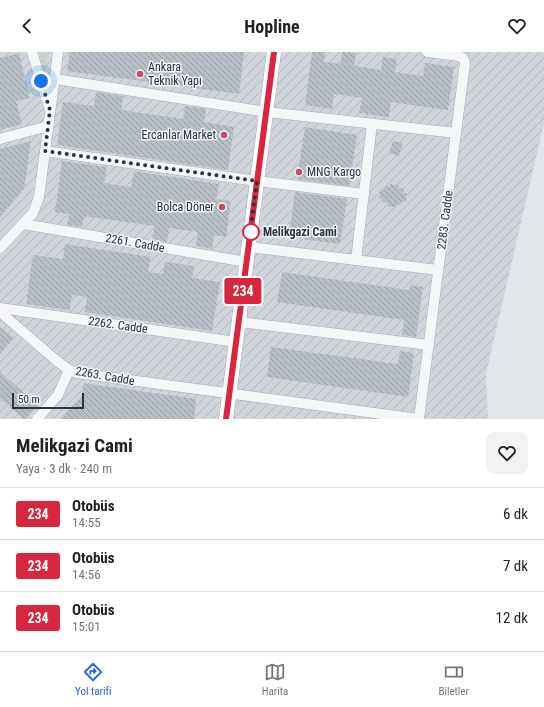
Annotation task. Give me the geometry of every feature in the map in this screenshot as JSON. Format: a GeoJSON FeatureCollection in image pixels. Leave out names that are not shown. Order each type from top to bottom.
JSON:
{"type":"FeatureCollection","features":[{"type":"Feature","properties":{"kind":"street"},"geometry":{"type":"LineString","coordinates":[[32,52],[50,110]]}},
{"type":"Feature","properties":{"kind":"street"},"geometry":{"type":"LineString","coordinates":[[0,248],[33,213],[39,197],[58,52]]}},
{"type":"Feature","properties":{"kind":"street"},"geometry":{"type":"LineString","coordinates":[[226,419],[274,52]]}},
{"type":"Feature","properties":{"kind":"street","name":"2283. Cadde"},"geometry":{"type":"LineString","coordinates":[[419,419],[465,63],[465,60],[459,56],[427,52]]}},
{"type":"Feature","properties":{"kind":"street"},"geometry":{"type":"LineString","coordinates":[[54,79],[267,112],[456,133]]}},
{"type":"Feature","properties":{"kind":"street"},"geometry":{"type":"LineString","coordinates":[[356,260],[372,124]]}},
{"type":"Feature","properties":{"kind":"street"},"geometry":{"type":"LineString","coordinates":[[0,139],[48,126]]}},
{"type":"Feature","properties":{"kind":"street"},"geometry":{"type":"LineString","coordinates":[[45,151],[257,181],[364,194]]}},
{"type":"Feature","properties":{"kind":"street","name":"2261. Cadde"},"geometry":{"type":"LineString","coordinates":[[23,224],[247,262]]}},
{"type":"Feature","properties":{"kind":"street"},"geometry":{"type":"LineString","coordinates":[[249,247],[438,270]]}},
{"type":"Feature","properties":{"kind":"street","name":"2262. Cadde"},"geometry":{"type":"LineString","coordinates":[[0,308],[236,342]]}},
{"type":"Feature","properties":{"kind":"street","name":"2263. Cadde"},"geometry":{"type":"LineString","coordinates":[[0,312],[69,370],[88,376],[419,419]]}},
{"type":"Feature","properties":{"kind":"street"},"geometry":{"type":"LineString","coordinates":[[239,322],[429,345]]}},
{"type":"Feature","properties":{"kind":"street"},"geometry":{"type":"LineString","coordinates":[[37,419],[58,394],[69,370]]}},
{"type":"Feature","properties":{"kind":"shaded area"},"geometry":{"type":"Polygon","coordinates":[[[0,52],[544,52],[544,123],[486,374],[488,419],[0,419],[0,52]]]}},
{"type":"Feature","properties":{"kind":"green space"},"geometry":{"type":"Polygon","coordinates":[[[39,52],[47,52],[45,72],[39,52]]]}},
{"type":"Feature","properties":{"kind":"building"},"geometry":{"type":"Polygon","coordinates":[[[70,52],[244,52],[239,94],[67,71],[70,52]]]}},
{"type":"Feature","properties":{"kind":"building"},"geometry":{"type":"Polygon","coordinates":[[[312,52],[325,52],[324,62],[341,64],[342,52],[356,53],[354,66],[381,70],[383,57],[397,59],[395,72],[423,76],[425,63],[454,67],[448,110],[391,102],[389,117],[359,113],[362,98],[334,94],[332,109],[305,105],[312,52]]]}},
{"type":"Feature","properties":{"kind":"building"},"geometry":{"type":"Polygon","coordinates":[[[19,53],[30,98],[16,101],[22,124],[0,130],[0,58],[19,53]]]}},
{"type":"Feature","properties":{"kind":"building"},"geometry":{"type":"Polygon","coordinates":[[[96,92],[123,96],[121,110],[183,119],[185,106],[206,109],[204,122],[234,127],[228,170],[57,145],[63,102],[94,106],[96,92]]]}},
{"type":"Feature","properties":{"kind":"building"},"geometry":{"type":"Polygon","coordinates":[[[305,127],[357,135],[349,186],[297,179],[305,127]]]}},
{"type":"Feature","properties":{"kind":"building"},"geometry":{"type":"Polygon","coordinates":[[[31,141],[24,189],[0,217],[0,149],[31,141]]]}},
{"type":"Feature","properties":{"kind":"building"},"geometry":{"type":"Polygon","coordinates":[[[393,141],[403,143],[399,156],[389,153],[393,141]]]}},
{"type":"Feature","properties":{"kind":"building"},"geometry":{"type":"Polygon","coordinates":[[[62,161],[107,167],[104,183],[131,187],[134,171],[219,184],[216,199],[231,201],[226,237],[214,235],[212,249],[196,246],[198,232],[169,228],[167,242],[152,239],[154,226],[84,216],[82,227],[67,225],[69,214],[55,212],[62,161]]]}},
{"type":"Feature","properties":{"kind":"building"},"geometry":{"type":"Polygon","coordinates":[[[390,184],[399,185],[398,188],[404,189],[403,193],[407,193],[406,202],[402,201],[401,205],[396,204],[396,207],[388,206],[388,203],[383,202],[383,199],[379,198],[381,189],[384,190],[385,186],[390,187],[390,184]]]}},
{"type":"Feature","properties":{"kind":"building"},"geometry":{"type":"Polygon","coordinates":[[[295,192],[347,199],[340,244],[289,237],[295,192]]]}},
{"type":"Feature","properties":{"kind":"building"},"geometry":{"type":"Polygon","coordinates":[[[65,244],[151,257],[148,272],[163,274],[165,262],[194,266],[192,278],[220,282],[212,331],[85,312],[87,297],[72,295],[70,310],[26,304],[33,255],[63,259],[65,244]]]}},
{"type":"Feature","properties":{"kind":"building"},"geometry":{"type":"Polygon","coordinates":[[[282,272],[409,290],[410,285],[423,287],[416,337],[402,335],[404,320],[277,302],[282,272]]]}},
{"type":"Feature","properties":{"kind":"building"},"geometry":{"type":"Polygon","coordinates":[[[0,327],[14,338],[0,354],[0,327]]]}},
{"type":"Feature","properties":{"kind":"building"},"geometry":{"type":"Polygon","coordinates":[[[271,347],[398,364],[400,351],[414,353],[408,397],[267,377],[271,347]]]}},
{"type":"Feature","properties":{"kind":"building"},"geometry":{"type":"Polygon","coordinates":[[[0,372],[38,405],[26,419],[24,419],[0,399],[0,372]]]}},
{"type":"Feature","properties":{"kind":"building"},"geometry":{"type":"Polygon","coordinates":[[[83,383],[196,399],[194,419],[60,419],[82,396],[83,383]]]}},
{"type":"Feature","properties":{"kind":"bus line","name":"234"},"geometry":{"type":"LineString","coordinates":[[226,419],[274,52]]}},
{"type":"Feature","properties":{"kind":"place","name":"Ankara Teknik Yapı"},"geometry":{"type":"Point","coordinates":[140,74]}},
{"type":"Feature","properties":{"kind":"place","name":"Ercanlar Market"},"geometry":{"type":"Point","coordinates":[224,135]}},
{"type":"Feature","properties":{"kind":"place","name":"MNG Kargo"},"geometry":{"type":"Point","coordinates":[299,172]}},
{"type":"Feature","properties":{"kind":"place","name":"Bolca Döner"},"geometry":{"type":"Point","coordinates":[222,207]}},
{"type":"Feature","properties":{"kind":"place","name":"Melikgazi Cami"},"geometry":{"type":"Point","coordinates":[251,232]}},
{"type":"Feature","properties":{"kind":"route"},"geometry":{"type":"LineString","coordinates":[[41,81],[50,110],[45,151],[257,181],[250,234],[251,232]]}}]}
